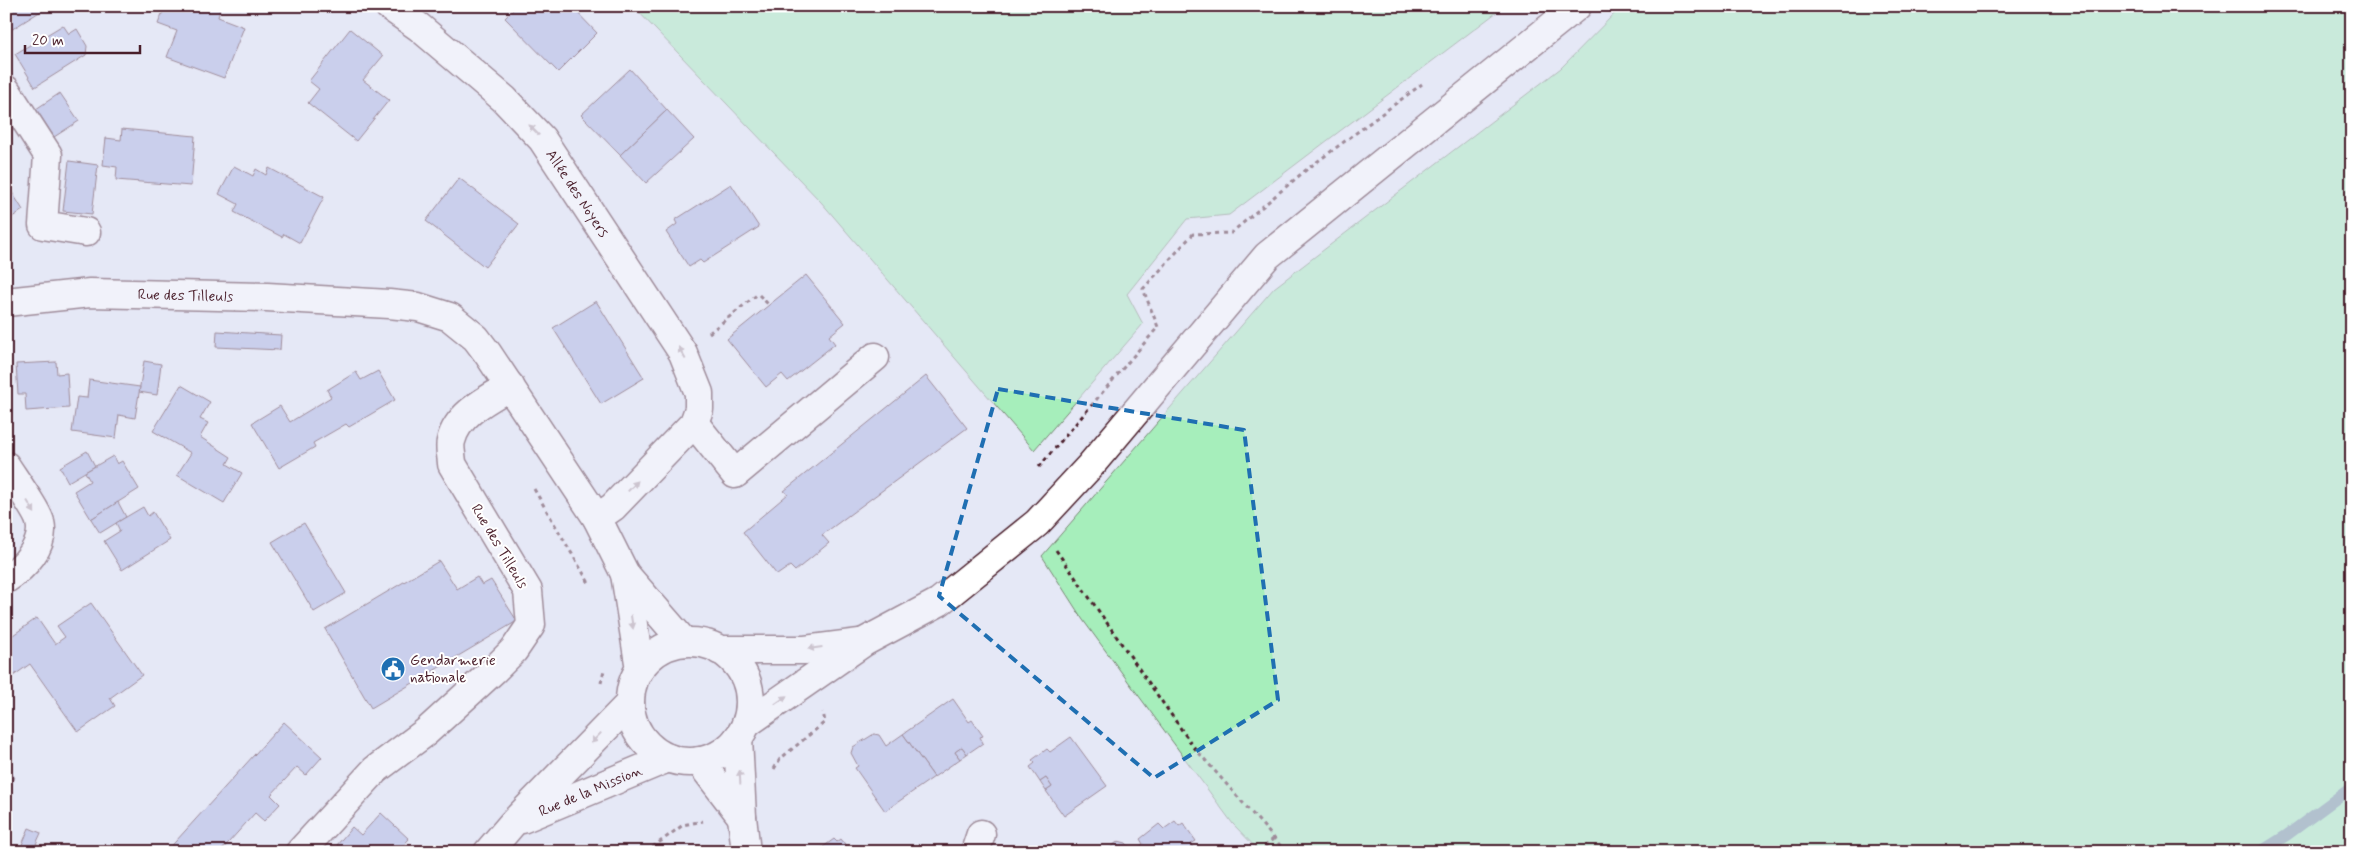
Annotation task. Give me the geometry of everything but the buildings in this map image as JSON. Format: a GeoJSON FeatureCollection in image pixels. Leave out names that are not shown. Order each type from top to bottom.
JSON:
{"type":"FeatureCollection","features":[{"type":"Feature","properties":{"kind":"street","name":"Allée des Noyers"},"geometry":{"type":"LineString","coordinates":[[390,6],[419,27],[496,93],[542,139],[683,354],[699,393],[699,409],[694,423]]}},
{"type":"Feature","properties":{"kind":"street"},"geometry":{"type":"LineString","coordinates":[[746,852],[742,817],[742,731],[750,707],[749,690],[743,674],[733,660],[719,650],[702,643],[684,642],[666,647],[652,656],[640,669],[632,685],[630,703],[633,720],[641,736],[653,748],[668,758],[683,762],[699,761],[714,757],[728,748],[742,731],[864,642],[939,602],[1037,523],[1090,466],[1267,256],[1577,6]]}},
{"type":"Feature","properties":{"kind":"street"},"geometry":{"type":"LineString","coordinates":[[6,90],[48,155],[43,225],[86,232]]}},
{"type":"Feature","properties":{"kind":"street","name":"Rue des Tilleuls"},"geometry":{"type":"LineString","coordinates":[[6,302],[90,292],[267,297],[418,307],[450,317],[476,338],[510,386],[596,518],[625,574],[684,642]]}},
{"type":"Feature","properties":{"kind":"street"},"geometry":{"type":"LineString","coordinates":[[596,518],[613,508],[694,423],[735,474],[875,358]]}},
{"type":"Feature","properties":{"kind":"street","name":"Rue des Tilleuls"},"geometry":{"type":"LineString","coordinates":[[300,852],[375,770],[426,732],[494,670],[514,650],[531,625],[528,591],[452,464],[450,442],[458,423],[483,402],[510,386]]}},
{"type":"Feature","properties":{"kind":"street"},"geometry":{"type":"LineString","coordinates":[[6,466],[40,522],[39,539],[32,555],[20,570],[6,579]]}},
{"type":"Feature","properties":{"kind":"street","name":"Rue des Tilleuls"},"geometry":{"type":"LineString","coordinates":[[625,574],[640,669]]}},
{"type":"Feature","properties":{"kind":"street"},"geometry":{"type":"LineString","coordinates":[[719,650],[805,650],[864,642]]}},
{"type":"Feature","properties":{"kind":"street","name":"Rue de la Mission"},"geometry":{"type":"LineString","coordinates":[[488,852],[512,824],[630,703]]}},
{"type":"Feature","properties":{"kind":"street","name":"Rue de la Mission"},"geometry":{"type":"LineString","coordinates":[[512,824],[668,758]]}},
{"type":"Feature","properties":{"kind":"street"},"geometry":{"type":"LineString","coordinates":[[699,761],[742,817]]}},
{"type":"Feature","properties":{"kind":"path"},"geometry":{"type":"LineString","coordinates":[[683,354],[758,294],[768,306]]}},
{"type":"Feature","properties":{"kind":"path"},"geometry":{"type":"LineString","coordinates":[[1037,523],[1193,746],[1286,852]]}},
{"type":"Feature","properties":{"kind":"path"},"geometry":{"type":"LineString","coordinates":[[771,774],[780,759],[825,722],[816,676]]}},
{"type":"Feature","properties":{"kind":"path"},"geometry":{"type":"LineString","coordinates":[[646,852],[683,825],[742,817]]}},
{"type":"Feature","properties":{"kind":"path"},"geometry":{"type":"LineString","coordinates":[[1259,852],[1273,839]]}},
{"type":"Feature","properties":{"kind":"highlighted area"},"geometry":{"type":"Polygon","coordinates":[[[998,389],[1244,430],[1278,700],[1154,778],[939,596],[998,389]]]}},
{"type":"Feature","properties":{"kind":"green space"},"geometry":{"type":"Polygon","coordinates":[[[633,6],[1505,6],[1229,215],[1187,219],[1127,294],[1143,324],[1034,450],[821,202],[633,6]]]}},
{"type":"Feature","properties":{"kind":"green space"},"geometry":{"type":"Polygon","coordinates":[[[1622,6],[2352,6],[2352,852],[1260,852],[1233,824],[1083,620],[1042,556],[1274,288],[1561,68],[1622,6]]]}},
{"type":"Feature","properties":{"kind":"waterway"},"geometry":{"type":"LineString","coordinates":[[2260,852],[2287,835],[2352,787]]}},
{"type":"Feature","properties":{"kind":"place","name":"Gendarmerie nationale"},"geometry":{"type":"Point","coordinates":[393,669]}}]}
